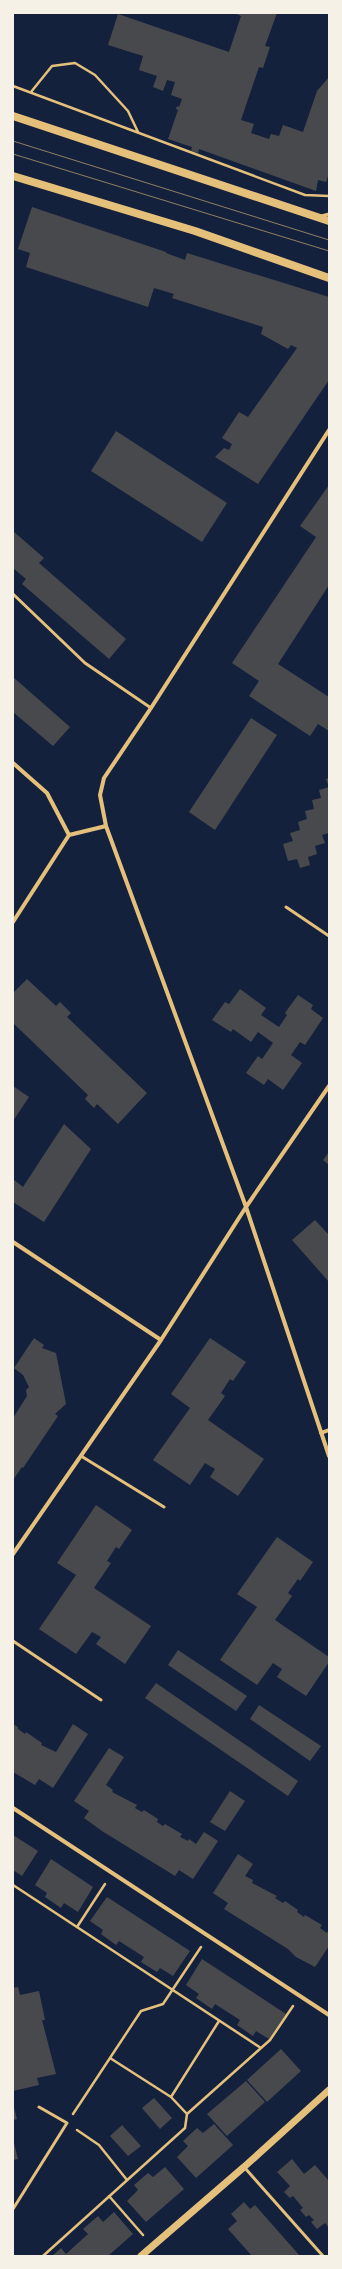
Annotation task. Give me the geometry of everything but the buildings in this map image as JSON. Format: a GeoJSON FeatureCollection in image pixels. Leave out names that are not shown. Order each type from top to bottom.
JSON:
{"type":"FeatureCollection","features":[{"type":"Feature","properties":{"kind":"main road"},"geometry":{"type":"LineString","coordinates":[[13,116],[329,221]]}},
{"type":"Feature","properties":{"kind":"main road"},"geometry":{"type":"LineString","coordinates":[[13,176],[195,231],[329,278]]}},
{"type":"Feature","properties":{"kind":"street"},"geometry":{"type":"LineString","coordinates":[[329,430],[151,708],[104,778],[100,795],[106,826],[246,1208],[329,1456]]}},
{"type":"Feature","properties":{"kind":"street"},"geometry":{"type":"LineString","coordinates":[[13,763],[47,793],[70,836]]}},
{"type":"Feature","properties":{"kind":"street"},"geometry":{"type":"LineString","coordinates":[[13,922],[70,836],[106,826]]}},
{"type":"Feature","properties":{"kind":"street"},"geometry":{"type":"LineString","coordinates":[[13,1554],[161,1340],[246,1208],[329,1086]]}},
{"type":"Feature","properties":{"kind":"street"},"geometry":{"type":"LineString","coordinates":[[13,1242],[161,1340]]}},
{"type":"Feature","properties":{"kind":"street"},"geometry":{"type":"LineString","coordinates":[[321,1433],[329,1430]]}},
{"type":"Feature","properties":{"kind":"street"},"geometry":{"type":"LineString","coordinates":[[13,1808],[329,2015]]}},
{"type":"Feature","properties":{"kind":"street"},"geometry":{"type":"LineString","coordinates":[[141,2256],[244,2167],[329,2090]]}},
{"type":"Feature","properties":{"kind":"lane"},"geometry":{"type":"LineString","coordinates":[[318,218],[329,214]]}},
{"type":"Feature","properties":{"kind":"lane"},"geometry":{"type":"LineString","coordinates":[[13,594],[85,663],[151,708]]}},
{"type":"Feature","properties":{"kind":"lane"},"geometry":{"type":"LineString","coordinates":[[286,907],[329,936]]}},
{"type":"Feature","properties":{"kind":"lane"},"geometry":{"type":"LineString","coordinates":[[81,1456],[164,1507]]}},
{"type":"Feature","properties":{"kind":"lane"},"geometry":{"type":"LineString","coordinates":[[13,1641],[101,1700]]}},
{"type":"Feature","properties":{"kind":"lane"},"geometry":{"type":"LineString","coordinates":[[13,2209],[67,2123],[39,2107]]}},
{"type":"Feature","properties":{"kind":"lane"},"geometry":{"type":"LineString","coordinates":[[244,2167],[324,2256]]}},
{"type":"Feature","properties":{"kind":"path"},"geometry":{"type":"LineString","coordinates":[[31,92],[52,66],[74,63],[95,75],[100,80],[128,111],[138,133]]}},
{"type":"Feature","properties":{"kind":"path"},"geometry":{"type":"LineString","coordinates":[[13,86],[305,195],[329,196]]}},
{"type":"Feature","properties":{"kind":"path"},"geometry":{"type":"LineString","coordinates":[[77,1927],[112,1873]]}},
{"type":"Feature","properties":{"kind":"path"},"geometry":{"type":"LineString","coordinates":[[13,1885],[261,2048]]}},
{"type":"Feature","properties":{"kind":"path"},"geometry":{"type":"LineString","coordinates":[[127,2180],[99,2145],[67,2123],[141,2011],[163,2004],[208,1936]]}},
{"type":"Feature","properties":{"kind":"path"},"geometry":{"type":"LineString","coordinates":[[42,2256],[185,2128],[187,2114],[270,2040],[300,1996]]}},
{"type":"Feature","properties":{"kind":"path"},"geometry":{"type":"LineString","coordinates":[[171,2097],[219,2021]]}},
{"type":"Feature","properties":{"kind":"path"},"geometry":{"type":"LineString","coordinates":[[110,2058],[171,2097],[187,2114]]}},
{"type":"Feature","properties":{"kind":"path"},"geometry":{"type":"LineString","coordinates":[[109,2196],[152,2246]]}},
{"type":"Feature","properties":{"kind":"tram line"},"geometry":{"type":"LineString","coordinates":[[13,141],[329,240]]}},
{"type":"Feature","properties":{"kind":"tram line"},"geometry":{"type":"LineString","coordinates":[[13,154],[329,251]]}}]}
